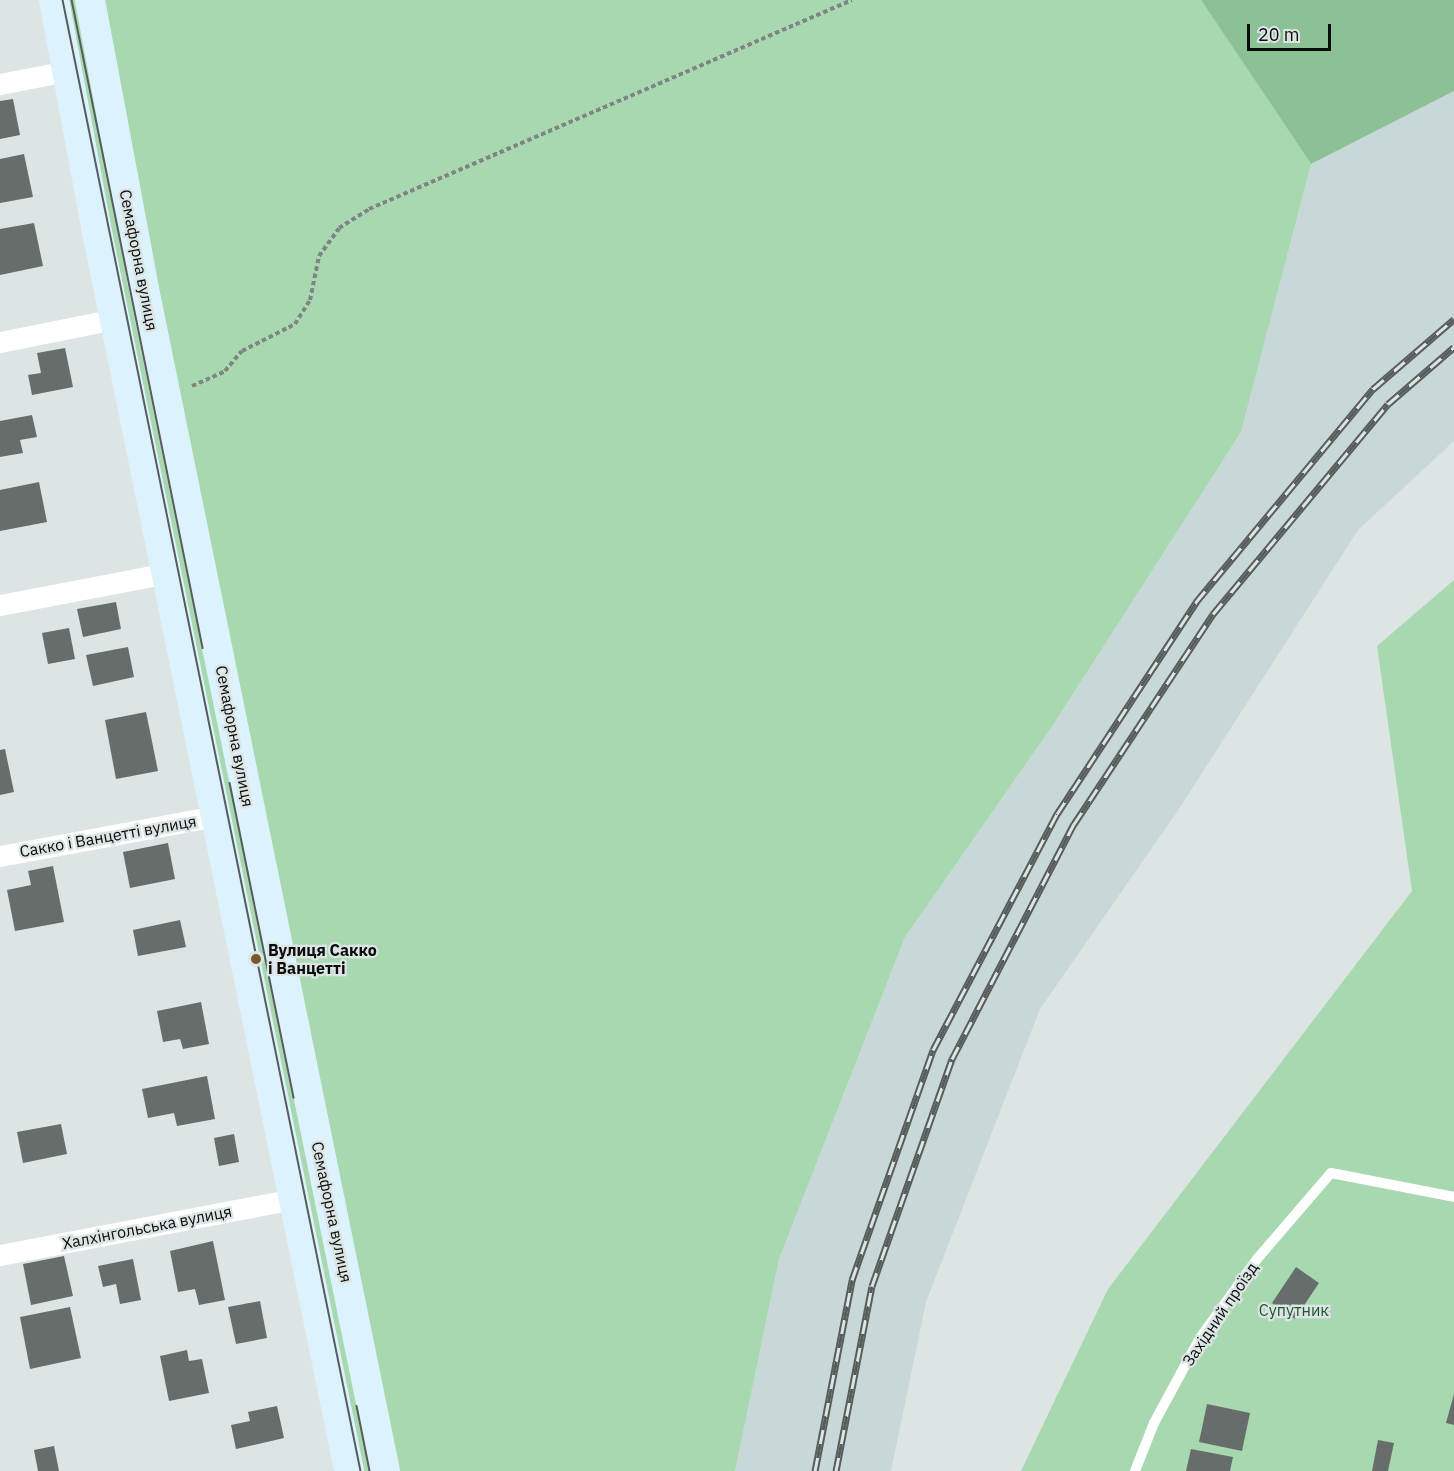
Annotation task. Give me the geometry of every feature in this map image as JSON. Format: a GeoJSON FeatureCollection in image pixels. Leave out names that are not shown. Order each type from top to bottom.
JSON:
{"type":"FeatureCollection","features":[{"type":"Feature","properties":{"kind":"main road"},"geometry":{"type":"LineString","coordinates":[[54,0],[115,318],[349,1471]]}},
{"type":"Feature","properties":{"kind":"main road","name":"Семафорна вулиця"},"geometry":{"type":"LineString","coordinates":[[90,0],[165,393],[385,1471]]}},
{"type":"Feature","properties":{"kind":"main road"},"geometry":{"type":"LineString","coordinates":[[115,318],[149,311]]}},
{"type":"Feature","properties":{"kind":"street"},"geometry":{"type":"LineString","coordinates":[[0,84],[68,71]]}},
{"type":"Feature","properties":{"kind":"street"},"geometry":{"type":"LineString","coordinates":[[0,342],[115,318]]}},
{"type":"Feature","properties":{"kind":"street"},"geometry":{"type":"LineString","coordinates":[[0,605],[167,573]]}},
{"type":"Feature","properties":{"kind":"street","name":"Сакко і Ванцетті вулиця"},"geometry":{"type":"LineString","coordinates":[[0,856],[215,816]]}},
{"type":"Feature","properties":{"kind":"street","name":"Халхінгольська вулиця"},"geometry":{"type":"LineString","coordinates":[[0,1255],[294,1199]]}},
{"type":"Feature","properties":{"kind":"lane","name":"Західний проїзд"},"geometry":{"type":"LineString","coordinates":[[1135,1471],[1154,1423],[1200,1338],[1257,1258],[1331,1173],[1454,1197]]}},
{"type":"Feature","properties":{"kind":"path"},"geometry":{"type":"LineString","coordinates":[[165,393],[212,378],[225,371],[242,351],[295,324],[310,300],[319,256],[339,228],[369,209],[852,0]]}},
{"type":"Feature","properties":{"kind":"shaded area"},"geometry":{"type":"Polygon","coordinates":[[[1454,91],[1454,441],[1358,530],[1179,809],[1040,1009],[926,1302],[891,1471],[735,1471],[779,1259],[905,937],[1053,725],[1241,432],[1311,164],[1454,91]]]}},
{"type":"Feature","properties":{"kind":"green space"},"geometry":{"type":"Polygon","coordinates":[[[39,0],[1201,0],[1311,164],[1241,432],[1053,725],[905,937],[779,1259],[735,1471],[334,1471],[39,0]]]}},
{"type":"Feature","properties":{"kind":"green space"},"geometry":{"type":"Polygon","coordinates":[[[1201,0],[1454,0],[1454,91],[1311,164],[1201,0]]]}},
{"type":"Feature","properties":{"kind":"green space","name":"Супутник"},"geometry":{"type":"Polygon","coordinates":[[[1454,580],[1454,1471],[1021,1471],[1108,1289],[1412,891],[1377,646],[1454,580]]]}},
{"type":"Feature","properties":{"kind":"building"},"geometry":{"type":"Polygon","coordinates":[[[13,99],[20,135],[0,139],[0,101],[13,99]]]}},
{"type":"Feature","properties":{"kind":"building"},"geometry":{"type":"Polygon","coordinates":[[[24,154],[33,197],[0,203],[0,159],[24,154]]]}},
{"type":"Feature","properties":{"kind":"building"},"geometry":{"type":"Polygon","coordinates":[[[34,223],[43,266],[0,275],[0,229],[34,223]]]}},
{"type":"Feature","properties":{"kind":"building"},"geometry":{"type":"Polygon","coordinates":[[[65,348],[73,387],[32,395],[28,375],[41,373],[37,353],[65,348]]]}},
{"type":"Feature","properties":{"kind":"building"},"geometry":{"type":"Polygon","coordinates":[[[32,415],[37,437],[20,440],[23,453],[0,457],[0,421],[32,415]]]}},
{"type":"Feature","properties":{"kind":"building"},"geometry":{"type":"Polygon","coordinates":[[[39,482],[47,522],[0,531],[0,490],[39,482]]]}},
{"type":"Feature","properties":{"kind":"building"},"geometry":{"type":"Polygon","coordinates":[[[116,602],[121,629],[83,637],[77,609],[116,602]]]}},
{"type":"Feature","properties":{"kind":"building"},"geometry":{"type":"Polygon","coordinates":[[[69,628],[75,659],[48,664],[42,633],[69,628]]]}},
{"type":"Feature","properties":{"kind":"building"},"geometry":{"type":"Polygon","coordinates":[[[128,647],[134,677],[93,686],[86,655],[128,647]]]}},
{"type":"Feature","properties":{"kind":"building"},"geometry":{"type":"Polygon","coordinates":[[[146,712],[158,771],[116,779],[105,720],[146,712]]]}},
{"type":"Feature","properties":{"kind":"building"},"geometry":{"type":"Polygon","coordinates":[[[5,749],[14,792],[0,795],[0,750],[5,749]]]}},
{"type":"Feature","properties":{"kind":"building"},"geometry":{"type":"Polygon","coordinates":[[[168,843],[175,879],[130,888],[123,852],[168,843]]]}},
{"type":"Feature","properties":{"kind":"building"},"geometry":{"type":"Polygon","coordinates":[[[53,866],[64,922],[15,931],[7,890],[31,885],[28,871],[53,866]]]}},
{"type":"Feature","properties":{"kind":"building"},"geometry":{"type":"Polygon","coordinates":[[[180,920],[186,947],[138,956],[133,930],[180,920]]]}},
{"type":"Feature","properties":{"kind":"building"},"geometry":{"type":"Polygon","coordinates":[[[201,1002],[209,1044],[183,1049],[180,1039],[163,1042],[157,1011],[201,1002]]]}},
{"type":"Feature","properties":{"kind":"building"},"geometry":{"type":"Polygon","coordinates":[[[207,1076],[215,1119],[177,1126],[174,1113],[148,1118],[142,1089],[207,1076]]]}},
{"type":"Feature","properties":{"kind":"building"},"geometry":{"type":"Polygon","coordinates":[[[61,1124],[67,1154],[23,1163],[17,1132],[61,1124]]]}},
{"type":"Feature","properties":{"kind":"building"},"geometry":{"type":"Polygon","coordinates":[[[234,1134],[239,1162],[219,1166],[214,1138],[234,1134]]]}},
{"type":"Feature","properties":{"kind":"building"},"geometry":{"type":"Polygon","coordinates":[[[213,1241],[225,1300],[199,1305],[195,1289],[178,1292],[170,1251],[213,1241]]]}},
{"type":"Feature","properties":{"kind":"building"},"geometry":{"type":"Polygon","coordinates":[[[64,1256],[73,1296],[31,1305],[23,1264],[64,1256]]]}},
{"type":"Feature","properties":{"kind":"building"},"geometry":{"type":"Polygon","coordinates":[[[133,1259],[141,1300],[120,1304],[116,1284],[103,1287],[98,1266],[133,1259]]]}},
{"type":"Feature","properties":{"kind":"building"},"geometry":{"type":"Polygon","coordinates":[[[1296,1267],[1319,1283],[1295,1319],[1272,1303],[1296,1267]]]}},
{"type":"Feature","properties":{"kind":"building"},"geometry":{"type":"Polygon","coordinates":[[[260,1301],[267,1338],[236,1344],[228,1307],[260,1301]]]}},
{"type":"Feature","properties":{"kind":"building"},"geometry":{"type":"Polygon","coordinates":[[[70,1307],[81,1358],[30,1369],[20,1317],[70,1307]]]}},
{"type":"Feature","properties":{"kind":"building"},"geometry":{"type":"Polygon","coordinates":[[[187,1350],[189,1361],[202,1359],[209,1393],[169,1401],[160,1356],[187,1350]]]}},
{"type":"Feature","properties":{"kind":"building"},"geometry":{"type":"Polygon","coordinates":[[[1454,1394],[1454,1425],[1446,1423],[1454,1394]]]}},
{"type":"Feature","properties":{"kind":"building"},"geometry":{"type":"Polygon","coordinates":[[[1207,1404],[1250,1413],[1242,1451],[1199,1442],[1207,1404]]]}},
{"type":"Feature","properties":{"kind":"building"},"geometry":{"type":"Polygon","coordinates":[[[277,1406],[284,1438],[236,1449],[231,1425],[250,1421],[248,1412],[277,1406]]]}},
{"type":"Feature","properties":{"kind":"building"},"geometry":{"type":"Polygon","coordinates":[[[1378,1440],[1394,1443],[1388,1471],[1372,1471],[1378,1440]]]}},
{"type":"Feature","properties":{"kind":"building"},"geometry":{"type":"Polygon","coordinates":[[[54,1446],[59,1471],[38,1471],[34,1450],[54,1446]]]}},
{"type":"Feature","properties":{"kind":"building"},"geometry":{"type":"Polygon","coordinates":[[[1191,1449],[1233,1457],[1230,1471],[1186,1471],[1191,1449]]]}},
{"type":"Feature","properties":{"kind":"tram line"},"geometry":{"type":"LineString","coordinates":[[63,0],[361,1471]]}},
{"type":"Feature","properties":{"kind":"tram line"},"geometry":{"type":"LineString","coordinates":[[72,0],[203,648]]}},
{"type":"Feature","properties":{"kind":"tram line"},"geometry":{"type":"LineString","coordinates":[[230,783],[294,1098]]}},
{"type":"Feature","properties":{"kind":"tram line"},"geometry":{"type":"LineString","coordinates":[[357,1406],[370,1471]]}},
{"type":"Feature","properties":{"kind":"railway"},"geometry":{"type":"LineString","coordinates":[[815,1471],[852,1280],[933,1050],[1057,814],[1196,602],[1373,389],[1454,319]]}},
{"type":"Feature","properties":{"kind":"railway"},"geometry":{"type":"LineString","coordinates":[[836,1471],[872,1286],[952,1059],[1074,824],[1213,614],[1388,404],[1454,347]]}},
{"type":"Feature","properties":{"kind":"place","name":"Вулиця Сакко і Ванцетті"},"geometry":{"type":"Point","coordinates":[256,959]}}]}
